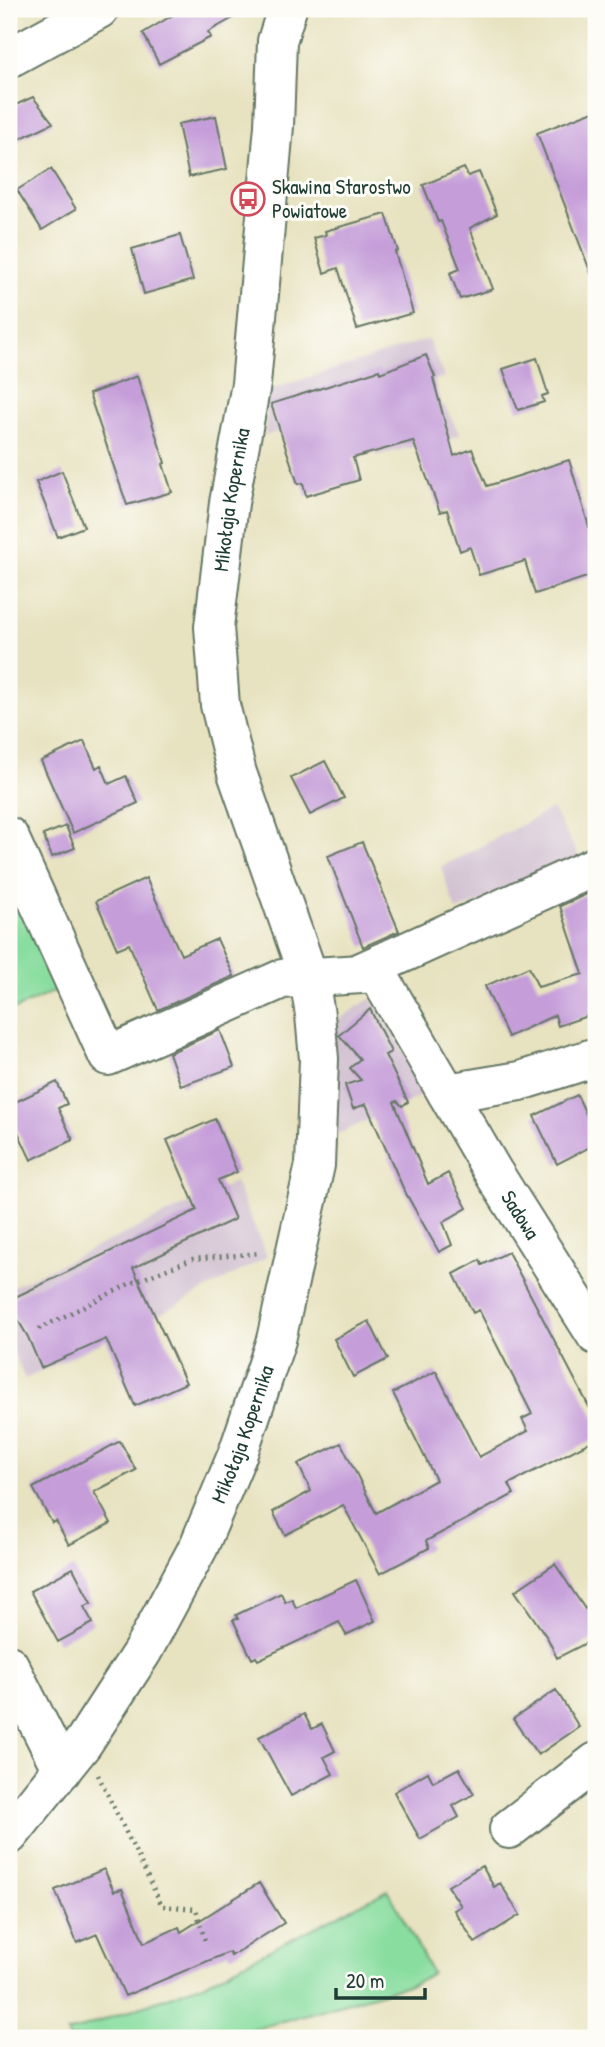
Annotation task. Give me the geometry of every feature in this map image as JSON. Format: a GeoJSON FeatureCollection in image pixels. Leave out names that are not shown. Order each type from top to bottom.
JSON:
{"type":"FeatureCollection","features":[{"type":"Feature","properties":{"kind":"street"},"geometry":{"type":"LineString","coordinates":[[9,58],[99,9]]}},
{"type":"Feature","properties":{"kind":"street","name":"Mikołaja Kopernika"},"geometry":{"type":"LineString","coordinates":[[9,1835],[72,1757],[142,1652],[199,1546],[238,1453],[276,1340],[315,1165],[318,1059],[309,978],[237,773],[220,705],[214,627],[229,503],[251,384],[274,126],[278,41],[286,9]]}},
{"type":"Feature","properties":{"kind":"street"},"geometry":{"type":"LineString","coordinates":[[9,837],[108,1056],[282,979],[309,978]]}},
{"type":"Feature","properties":{"kind":"street"},"geometry":{"type":"LineString","coordinates":[[357,974],[596,866]]}},
{"type":"Feature","properties":{"kind":"street","name":"Sadowa"},"geometry":{"type":"LineString","coordinates":[[309,978],[377,973],[493,1172],[596,1335]]}},
{"type":"Feature","properties":{"kind":"street"},"geometry":{"type":"LineString","coordinates":[[447,1093],[520,1081],[596,1057]]}},
{"type":"Feature","properties":{"kind":"street"},"geometry":{"type":"LineString","coordinates":[[9,1665],[72,1757]]}},
{"type":"Feature","properties":{"kind":"street"},"geometry":{"type":"LineString","coordinates":[[509,1829],[596,1762]]}},
{"type":"Feature","properties":{"kind":"path"},"geometry":{"type":"LineString","coordinates":[[39,1329],[129,1284],[193,1259],[242,1253],[296,1255]]}},
{"type":"Feature","properties":{"kind":"path"},"geometry":{"type":"LineString","coordinates":[[72,1757],[162,1906],[196,1909],[206,1944]]}},
{"type":"Feature","properties":{"kind":"shaded area"},"geometry":{"type":"Polygon","coordinates":[[[428,339],[444,377],[265,436],[267,391],[428,339]]]}},
{"type":"Feature","properties":{"kind":"shaded area"},"geometry":{"type":"Polygon","coordinates":[[[444,405],[460,435],[377,456],[365,428],[444,405]]]}},
{"type":"Feature","properties":{"kind":"shaded area"},"geometry":{"type":"Polygon","coordinates":[[[552,809],[584,865],[456,911],[441,867],[552,809]]]}},
{"type":"Feature","properties":{"kind":"shaded area"},"geometry":{"type":"Polygon","coordinates":[[[371,998],[429,1092],[338,1134],[332,1024],[371,998]]]}},
{"type":"Feature","properties":{"kind":"shaded area"},"geometry":{"type":"Polygon","coordinates":[[[235,1182],[267,1257],[147,1321],[25,1379],[9,1343],[9,1288],[235,1182]]]}},
{"type":"Feature","properties":{"kind":"green space"},"geometry":{"type":"Polygon","coordinates":[[[9,852],[70,984],[9,1012],[9,852]]]}},
{"type":"Feature","properties":{"kind":"green space"},"geometry":{"type":"Polygon","coordinates":[[[388,1890],[432,1973],[415,1983],[224,2038],[69,2038],[67,2033],[203,1984],[388,1890]]]}},
{"type":"Feature","properties":{"kind":"building"},"geometry":{"type":"Polygon","coordinates":[[[183,9],[249,9],[208,32],[211,37],[159,64],[143,33],[183,9]]]}},
{"type":"Feature","properties":{"kind":"building"},"geometry":{"type":"Polygon","coordinates":[[[33,97],[53,123],[9,144],[9,108],[33,97]]]}},
{"type":"Feature","properties":{"kind":"building"},"geometry":{"type":"Polygon","coordinates":[[[596,110],[596,280],[594,281],[537,133],[596,110]]]}},
{"type":"Feature","properties":{"kind":"building"},"geometry":{"type":"Polygon","coordinates":[[[216,116],[227,169],[189,177],[178,124],[216,116]]]}},
{"type":"Feature","properties":{"kind":"building"},"geometry":{"type":"Polygon","coordinates":[[[464,168],[468,176],[479,172],[497,214],[470,228],[493,289],[460,299],[450,273],[460,269],[423,185],[464,168]]]}},
{"type":"Feature","properties":{"kind":"building"},"geometry":{"type":"Polygon","coordinates":[[[51,169],[76,209],[42,230],[17,190],[51,169]]]}},
{"type":"Feature","properties":{"kind":"building"},"geometry":{"type":"Polygon","coordinates":[[[386,214],[413,313],[357,329],[338,268],[324,273],[314,238],[326,235],[325,231],[386,214]]]}},
{"type":"Feature","properties":{"kind":"building"},"geometry":{"type":"Polygon","coordinates":[[[180,235],[193,280],[144,294],[132,249],[180,235]]]}},
{"type":"Feature","properties":{"kind":"building"},"geometry":{"type":"Polygon","coordinates":[[[426,355],[435,377],[433,378],[454,456],[472,449],[487,486],[569,460],[596,550],[596,574],[535,594],[525,561],[479,575],[470,547],[460,551],[447,510],[440,512],[413,441],[353,458],[359,480],[306,496],[303,483],[298,484],[271,404],[379,370],[380,373],[426,355]]]}},
{"type":"Feature","properties":{"kind":"building"},"geometry":{"type":"Polygon","coordinates":[[[537,358],[548,394],[542,396],[544,402],[518,410],[503,369],[537,358]]]}},
{"type":"Feature","properties":{"kind":"building"},"geometry":{"type":"Polygon","coordinates":[[[137,376],[172,492],[127,505],[89,394],[137,376]]]}},
{"type":"Feature","properties":{"kind":"building"},"geometry":{"type":"Polygon","coordinates":[[[62,471],[84,527],[58,537],[36,482],[62,471]]]}},
{"type":"Feature","properties":{"kind":"building"},"geometry":{"type":"Polygon","coordinates":[[[84,741],[96,768],[101,765],[109,784],[126,776],[138,803],[73,833],[41,761],[84,741]]]}},
{"type":"Feature","properties":{"kind":"building"},"geometry":{"type":"Polygon","coordinates":[[[325,761],[344,798],[310,815],[291,778],[325,761]]]}},
{"type":"Feature","properties":{"kind":"building"},"geometry":{"type":"Polygon","coordinates":[[[66,826],[75,848],[52,857],[43,835],[66,826]]]}},
{"type":"Feature","properties":{"kind":"building"},"geometry":{"type":"Polygon","coordinates":[[[362,842],[399,931],[363,947],[328,856],[362,842]]]}},
{"type":"Feature","properties":{"kind":"building"},"geometry":{"type":"Polygon","coordinates":[[[146,878],[181,955],[217,939],[234,976],[158,1010],[129,944],[117,949],[96,901],[146,878]]]}},
{"type":"Feature","properties":{"kind":"building"},"geometry":{"type":"Polygon","coordinates":[[[596,890],[596,1013],[558,1026],[555,1015],[508,1037],[485,986],[529,967],[538,987],[583,974],[560,906],[596,890]]]}},
{"type":"Feature","properties":{"kind":"building"},"geometry":{"type":"Polygon","coordinates":[[[370,1009],[391,1052],[385,1055],[408,1102],[402,1106],[397,1101],[394,1102],[428,1184],[448,1173],[467,1208],[443,1222],[452,1245],[439,1252],[404,1190],[366,1104],[353,1109],[345,1085],[361,1080],[350,1068],[360,1059],[339,1035],[370,1009]]]}},
{"type":"Feature","properties":{"kind":"building"},"geometry":{"type":"Polygon","coordinates":[[[220,1030],[234,1067],[181,1086],[169,1053],[220,1030]]]}},
{"type":"Feature","properties":{"kind":"building"},"geometry":{"type":"Polygon","coordinates":[[[57,1082],[67,1104],[58,1108],[73,1140],[31,1160],[9,1113],[9,1105],[57,1082]]]}},
{"type":"Feature","properties":{"kind":"building"},"geometry":{"type":"Polygon","coordinates":[[[577,1095],[596,1135],[596,1144],[557,1164],[534,1116],[577,1095]]]}},
{"type":"Feature","properties":{"kind":"building"},"geometry":{"type":"Polygon","coordinates":[[[215,1119],[237,1172],[218,1180],[235,1219],[133,1268],[186,1383],[135,1406],[106,1339],[41,1368],[28,1337],[9,1305],[9,1300],[197,1210],[167,1140],[215,1119]]]}},
{"type":"Feature","properties":{"kind":"building"},"geometry":{"type":"Polygon","coordinates":[[[508,1252],[596,1420],[596,1439],[509,1484],[514,1494],[426,1541],[429,1548],[380,1574],[343,1505],[285,1535],[273,1512],[311,1491],[298,1464],[341,1443],[376,1513],[436,1480],[393,1393],[436,1371],[479,1457],[528,1431],[522,1419],[532,1414],[479,1310],[473,1313],[454,1274],[480,1260],[482,1265],[508,1252]]]}},
{"type":"Feature","properties":{"kind":"building"},"geometry":{"type":"Polygon","coordinates":[[[369,1321],[388,1359],[353,1377],[334,1339],[369,1321]]]}},
{"type":"Feature","properties":{"kind":"building"},"geometry":{"type":"Polygon","coordinates":[[[120,1441],[136,1470],[94,1492],[111,1523],[69,1545],[56,1521],[52,1523],[33,1488],[120,1441]]]}},
{"type":"Feature","properties":{"kind":"building"},"geometry":{"type":"Polygon","coordinates":[[[555,1564],[585,1609],[596,1599],[596,1638],[557,1658],[548,1639],[515,1591],[555,1564]]]}},
{"type":"Feature","properties":{"kind":"building"},"geometry":{"type":"Polygon","coordinates":[[[73,1568],[91,1603],[84,1607],[93,1623],[58,1642],[30,1591],[73,1568]]]}},
{"type":"Feature","properties":{"kind":"building"},"geometry":{"type":"Polygon","coordinates":[[[356,1580],[375,1621],[346,1635],[339,1622],[258,1660],[256,1657],[252,1659],[233,1620],[238,1619],[236,1615],[281,1593],[285,1602],[292,1599],[296,1608],[356,1580]]]}},
{"type":"Feature","properties":{"kind":"building"},"geometry":{"type":"Polygon","coordinates":[[[556,1690],[579,1727],[538,1755],[513,1719],[556,1690]]]}},
{"type":"Feature","properties":{"kind":"building"},"geometry":{"type":"Polygon","coordinates":[[[304,1714],[312,1729],[322,1724],[335,1751],[324,1757],[333,1774],[291,1796],[259,1737],[304,1714]]]}},
{"type":"Feature","properties":{"kind":"building"},"geometry":{"type":"Polygon","coordinates":[[[459,1768],[474,1794],[453,1806],[459,1817],[420,1839],[394,1792],[428,1772],[433,1782],[459,1768]]]}},
{"type":"Feature","properties":{"kind":"building"},"geometry":{"type":"Polygon","coordinates":[[[482,1866],[494,1887],[500,1883],[520,1915],[475,1943],[454,1910],[461,1906],[448,1886],[482,1866]]]}},
{"type":"Feature","properties":{"kind":"building"},"geometry":{"type":"Polygon","coordinates":[[[104,1869],[114,1891],[122,1889],[144,1943],[179,1927],[181,1932],[259,1883],[284,1923],[231,1956],[229,1952],[125,1996],[97,1934],[77,1943],[55,1890],[104,1869]]]}},
{"type":"Feature","properties":{"kind":"place","name":"Skawina Starostwo Powiatowe"},"geometry":{"type":"Point","coordinates":[248,199]}}]}
